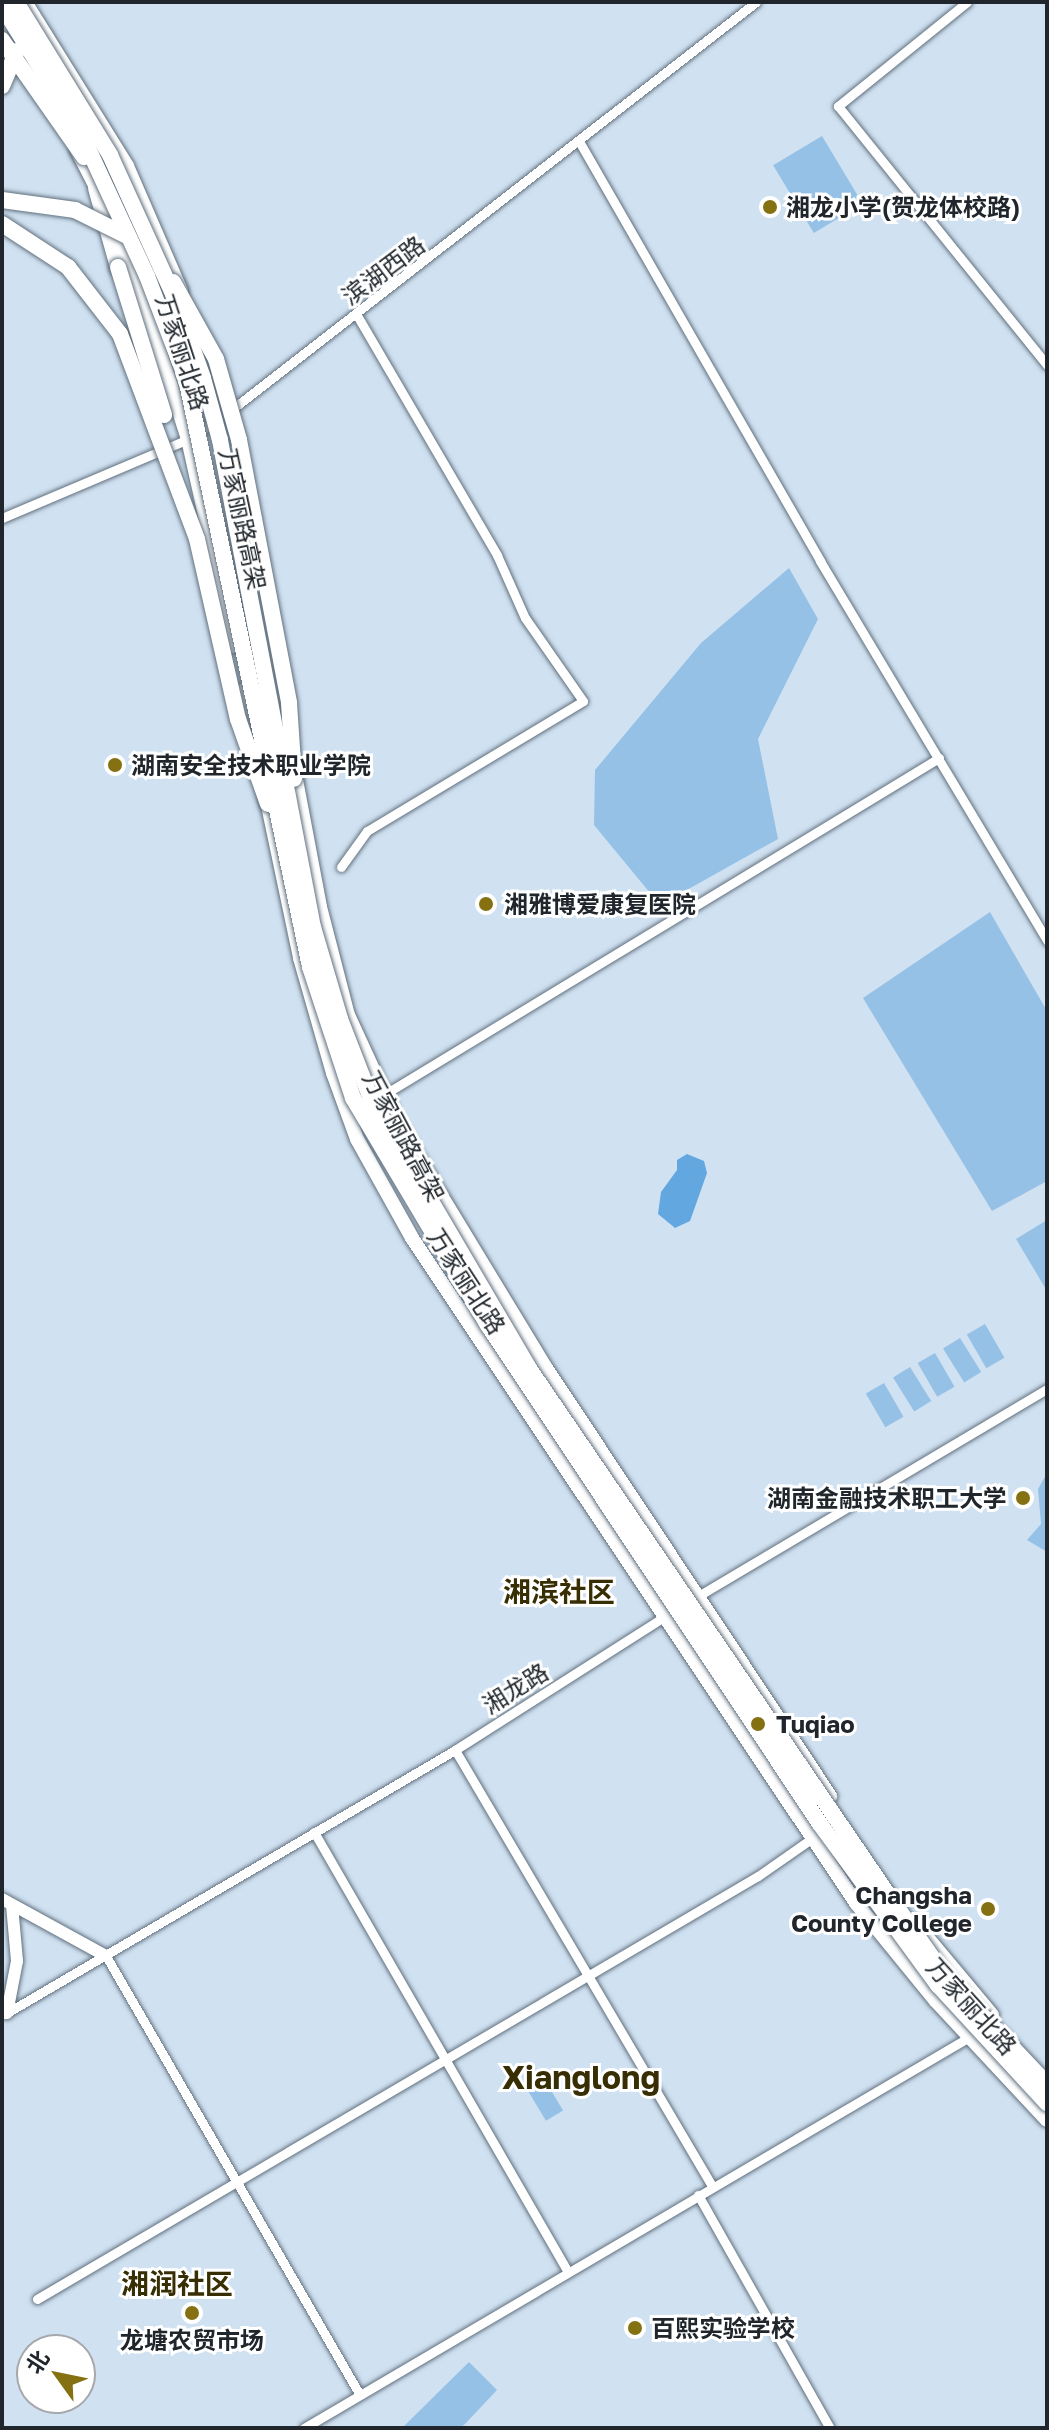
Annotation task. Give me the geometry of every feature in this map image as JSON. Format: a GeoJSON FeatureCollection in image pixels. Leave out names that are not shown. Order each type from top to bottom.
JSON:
{"type":"FeatureCollection","features":[{"type":"Feature","properties":{"kind":"highway"},"geometry":{"type":"LineString","coordinates":[[2,86],[17,50],[20,2]]}},
{"type":"Feature","properties":{"kind":"highway","name":"万家丽路高架"},"geometry":{"type":"LineString","coordinates":[[20,2],[110,155],[173,294],[203,378],[220,440],[324,1020],[353,1098],[423,1223],[876,1905],[938,1985],[1047,2103]]}},
{"type":"Feature","properties":{"kind":"highway","name":"万家丽路高架"},"geometry":{"type":"LineString","coordinates":[[2,6],[36,55],[102,189],[186,378],[293,857],[335,1004],[371,1099],[528,1367],[946,1977],[1047,2084]]}},
{"type":"Feature","properties":{"kind":"highway"},"geometry":{"type":"LineString","coordinates":[[2,40],[102,189],[118,267],[182,472],[238,719],[293,857]]}},
{"type":"Feature","properties":{"kind":"highway"},"geometry":{"type":"LineString","coordinates":[[2,200],[75,210],[148,251],[188,301],[210,347],[239,440],[289,703],[293,857]]}},
{"type":"Feature","properties":{"kind":"highway"},"geometry":{"type":"LineString","coordinates":[[2,224],[68,267],[120,334],[197,539]]}},
{"type":"Feature","properties":{"kind":"highway"},"geometry":{"type":"LineString","coordinates":[[385,1094],[401,1143],[615,1490]]}},
{"type":"Feature","properties":{"kind":"main road","name":"万家丽北路"},"geometry":{"type":"LineString","coordinates":[[20,2],[127,166],[161,239],[226,414],[320,907],[348,1015],[405,1139],[538,1355],[931,1943],[1047,2073]]}},
{"type":"Feature","properties":{"kind":"main road","name":"万家丽北路"},"geometry":{"type":"LineString","coordinates":[[2,22],[102,189],[135,275],[188,439],[300,958],[357,1139],[412,1238],[811,1839],[891,1947],[1047,2120]]}},
{"type":"Feature","properties":{"kind":"street","name":"滨湖西路"},"geometry":{"type":"LineString","coordinates":[[2,518],[188,439],[226,414],[580,143],[756,2]]}},
{"type":"Feature","properties":{"kind":"street"},"geometry":{"type":"LineString","coordinates":[[967,2],[838,106],[1047,365]]}},
{"type":"Feature","properties":{"kind":"street"},"geometry":{"type":"LineString","coordinates":[[580,143],[820,561],[1047,941]]}},
{"type":"Feature","properties":{"kind":"street"},"geometry":{"type":"LineString","coordinates":[[341,867],[367,831],[583,701],[525,618],[497,555],[357,315]]}},
{"type":"Feature","properties":{"kind":"street"},"geometry":{"type":"LineString","coordinates":[[385,1094],[939,758]]}},
{"type":"Feature","properties":{"kind":"street","name":"湘龙路"},"geometry":{"type":"LineString","coordinates":[[4,2014],[455,1750],[663,1617],[1047,1389]]}},
{"type":"Feature","properties":{"kind":"street"},"geometry":{"type":"LineString","coordinates":[[455,1750],[712,2186]]}},
{"type":"Feature","properties":{"kind":"street"},"geometry":{"type":"LineString","coordinates":[[314,1832],[568,2272]]}},
{"type":"Feature","properties":{"kind":"street"},"geometry":{"type":"LineString","coordinates":[[37,2299],[588,1976],[811,1839]]}},
{"type":"Feature","properties":{"kind":"street"},"geometry":{"type":"LineString","coordinates":[[7,1902],[106,1956],[360,2395]]}},
{"type":"Feature","properties":{"kind":"street"},"geometry":{"type":"LineString","coordinates":[[4,2014],[17,1961],[7,1902]]}},
{"type":"Feature","properties":{"kind":"street"},"geometry":{"type":"LineString","coordinates":[[304,2428],[969,2037]]}},
{"type":"Feature","properties":{"kind":"street"},"geometry":{"type":"LineString","coordinates":[[698,2195],[830,2428]]}},
{"type":"Feature","properties":{"kind":"shaded area"},"geometry":{"type":"Polygon","coordinates":[[[822,136],[863,204],[814,233],[773,165],[822,136]]]}},
{"type":"Feature","properties":{"kind":"shaded area"},"geometry":{"type":"Polygon","coordinates":[[[789,568],[818,619],[758,739],[778,839],[660,905],[594,825],[595,770],[701,643],[789,568]]]}},
{"type":"Feature","properties":{"kind":"shaded area"},"geometry":{"type":"Polygon","coordinates":[[[990,912],[1047,1011],[1047,1181],[992,1211],[863,998],[990,912]]]}},
{"type":"Feature","properties":{"kind":"shaded area"},"geometry":{"type":"Polygon","coordinates":[[[687,1154],[704,1161],[707,1173],[690,1221],[675,1228],[658,1214],[661,1192],[677,1170],[677,1160],[687,1154]]]}},
{"type":"Feature","properties":{"kind":"shaded area"},"geometry":{"type":"Polygon","coordinates":[[[1047,1220],[1047,1291],[1016,1239],[1047,1220]]]}},
{"type":"Feature","properties":{"kind":"shaded area"},"geometry":{"type":"Polygon","coordinates":[[[985,1324],[1005,1358],[986,1368],[967,1334],[985,1324]]]}},
{"type":"Feature","properties":{"kind":"shaded area"},"geometry":{"type":"Polygon","coordinates":[[[960,1338],[981,1372],[964,1383],[943,1349],[960,1338]]]}},
{"type":"Feature","properties":{"kind":"shaded area"},"geometry":{"type":"Polygon","coordinates":[[[935,1353],[955,1387],[937,1397],[918,1363],[935,1353]]]}},
{"type":"Feature","properties":{"kind":"shaded area"},"geometry":{"type":"Polygon","coordinates":[[[910,1367],[931,1401],[914,1412],[893,1378],[910,1367]]]}},
{"type":"Feature","properties":{"kind":"shaded area"},"geometry":{"type":"Polygon","coordinates":[[[884,1383],[903,1417],[885,1427],[866,1394],[884,1383]]]}},
{"type":"Feature","properties":{"kind":"shaded area"},"geometry":{"type":"Polygon","coordinates":[[[1047,1473],[1047,1552],[1027,1540],[1041,1524],[1038,1489],[1047,1473]]]}},
{"type":"Feature","properties":{"kind":"shaded area"},"geometry":{"type":"Polygon","coordinates":[[[543,2077],[563,2110],[546,2121],[526,2087],[543,2077]]]}},
{"type":"Feature","properties":{"kind":"shaded area"},"geometry":{"type":"Polygon","coordinates":[[[469,2362],[497,2390],[465,2424],[460,2428],[402,2428],[469,2362]]]}},
{"type":"Feature","properties":{"kind":"place","name":"湘龙小学(贺龙体校路)"},"geometry":{"type":"Point","coordinates":[770,207]}},
{"type":"Feature","properties":{"kind":"place","name":"湖南安全技术职业学院"},"geometry":{"type":"Point","coordinates":[115,765]}},
{"type":"Feature","properties":{"kind":"place","name":"湘雅博爱康复医院"},"geometry":{"type":"Point","coordinates":[486,904]}},
{"type":"Feature","properties":{"kind":"place","name":"湖南金融技术职工大学"},"geometry":{"type":"Point","coordinates":[1023,1498]}},
{"type":"Feature","properties":{"kind":"place","name":"Tuqiao"},"geometry":{"type":"Point","coordinates":[758,1724]}},
{"type":"Feature","properties":{"kind":"place","name":"Changsha County College"},"geometry":{"type":"Point","coordinates":[988,1909]}},
{"type":"Feature","properties":{"kind":"place","name":"龙塘农贸市场"},"geometry":{"type":"Point","coordinates":[192,2313]}},
{"type":"Feature","properties":{"kind":"place","name":"百熙实验学校"},"geometry":{"type":"Point","coordinates":[635,2328]}},
{"type":"Feature","properties":{"kind":"district","name":"湘滨社区"},"geometry":{"type":"Point","coordinates":[559,1592]}},
{"type":"Feature","properties":{"kind":"district","name":"Xianglong"},"geometry":{"type":"Point","coordinates":[581,2077]}},
{"type":"Feature","properties":{"kind":"district","name":"湘润社区"},"geometry":{"type":"Point","coordinates":[177,2284]}}]}
